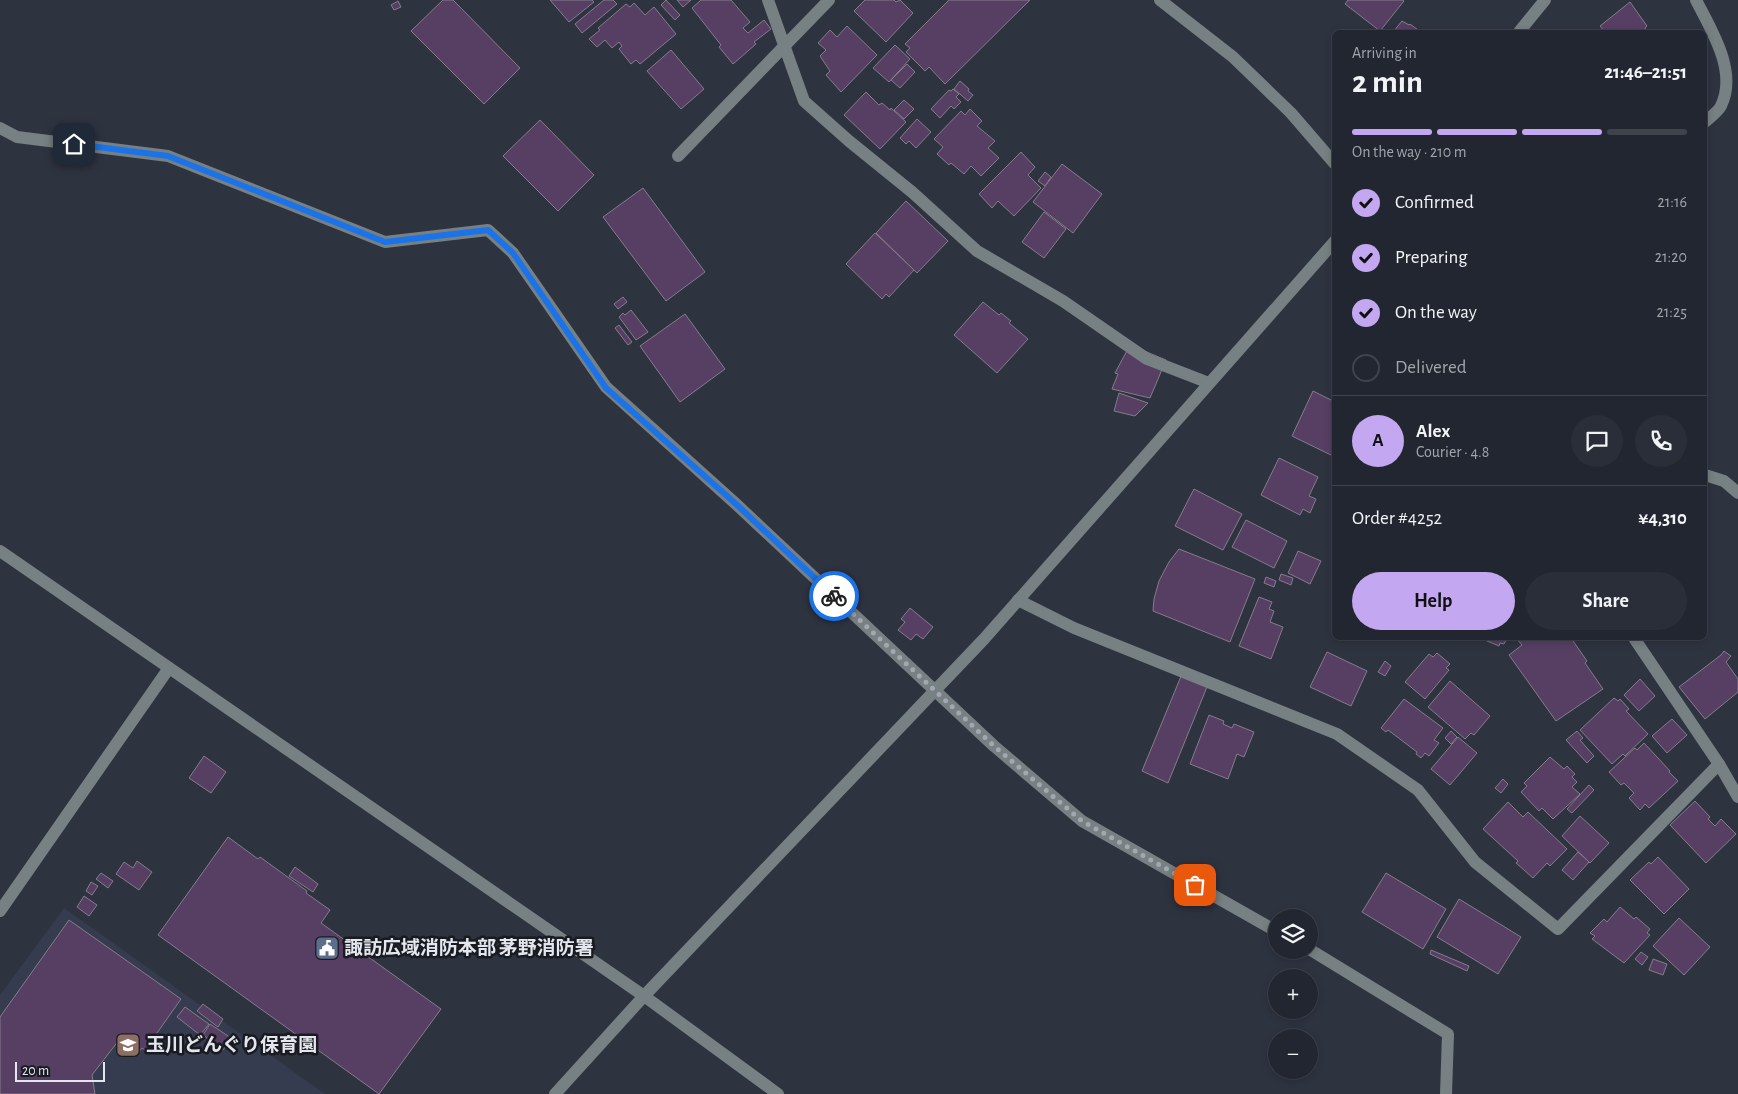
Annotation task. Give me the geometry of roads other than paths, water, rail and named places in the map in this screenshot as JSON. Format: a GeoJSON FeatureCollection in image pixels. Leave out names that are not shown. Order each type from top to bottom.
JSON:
{"type":"FeatureCollection","features":[{"type":"Feature","properties":{"kind":"street"},"geometry":{"type":"LineString","coordinates":[[768,0],[804,101],[849,141],[912,192],[977,251],[1063,301],[1146,359],[1209,382]]}},
{"type":"Feature","properties":{"kind":"street"},"geometry":{"type":"LineString","coordinates":[[678,156],[829,0]]}},
{"type":"Feature","properties":{"kind":"street"},"geometry":{"type":"LineString","coordinates":[[1160,0],[1233,57],[1290,113],[1332,161]]}},
{"type":"Feature","properties":{"kind":"street"},"geometry":{"type":"LineString","coordinates":[[1521,30],[1545,0]]}},
{"type":"Feature","properties":{"kind":"street"},"geometry":{"type":"LineString","coordinates":[[1696,0],[1722,52],[1728,82],[1721,106],[1707,120]]}},
{"type":"Feature","properties":{"kind":"street"},"geometry":{"type":"LineString","coordinates":[[0,128],[17,137],[168,156],[385,242],[488,230],[513,253],[606,388],[736,504],[994,746],[1082,821],[1268,926]]}},
{"type":"Feature","properties":{"kind":"street"},"geometry":{"type":"LineString","coordinates":[[555,1094],[644,996],[984,639],[1332,243]]}},
{"type":"Feature","properties":{"kind":"street"},"geometry":{"type":"LineString","coordinates":[[1707,476],[1724,481],[1738,493]]}},
{"type":"Feature","properties":{"kind":"street"},"geometry":{"type":"LineString","coordinates":[[0,551],[644,996],[778,1094]]}},
{"type":"Feature","properties":{"kind":"street"},"geometry":{"type":"LineString","coordinates":[[1018,600],[1074,628],[1337,734],[1418,790],[1475,862],[1558,929],[1719,764]]}},
{"type":"Feature","properties":{"kind":"street"},"geometry":{"type":"LineString","coordinates":[[1635,640],[1719,764],[1738,797]]}},
{"type":"Feature","properties":{"kind":"street"},"geometry":{"type":"LineString","coordinates":[[0,911],[169,668]]}},
{"type":"Feature","properties":{"kind":"street"},"geometry":{"type":"LineString","coordinates":[[1318,955],[1448,1034],[1446,1094]]}},
{"type":"Feature","properties":{"kind":"place","name":"諏訪広域消防本部 茅野消防署"},"geometry":{"type":"Point","coordinates":[327,948]}},
{"type":"Feature","properties":{"kind":"place","name":"玉川どんぐり保育園"},"geometry":{"type":"Point","coordinates":[128,1045]}}]}
